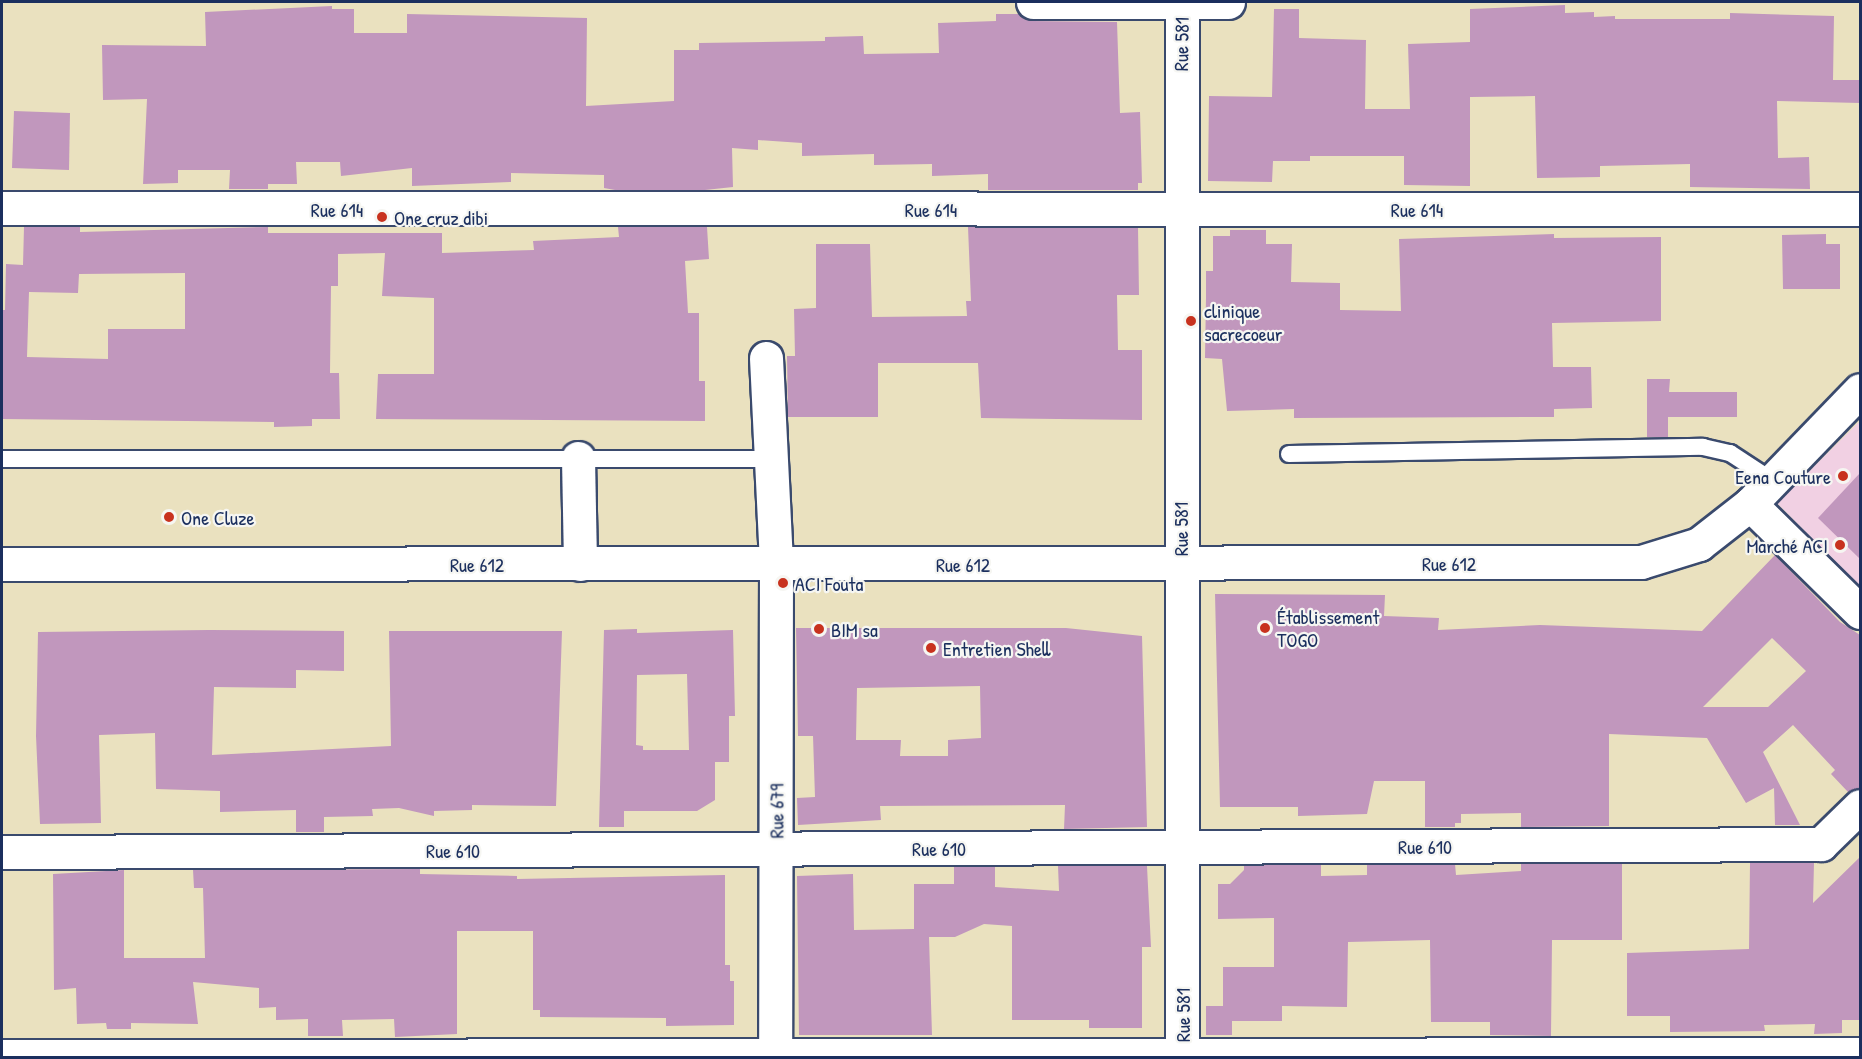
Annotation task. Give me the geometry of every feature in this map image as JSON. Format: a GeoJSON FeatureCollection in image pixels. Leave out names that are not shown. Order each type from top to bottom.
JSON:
{"type":"FeatureCollection","features":[{"type":"Feature","properties":{"kind":"street"},"geometry":{"type":"LineString","coordinates":[[1033,2],[1228,2]]}},
{"type":"Feature","properties":{"kind":"street","name":"Rue 581"},"geometry":{"type":"LineString","coordinates":[[1182,2],[1179,209],[1182,1056]]}},
{"type":"Feature","properties":{"kind":"street","name":"Rue 614"},"geometry":{"type":"LineString","coordinates":[[2,208],[1860,209]]}},
{"type":"Feature","properties":{"kind":"street","name":"Rue 679"},"geometry":{"type":"LineString","coordinates":[[766,358],[776,564],[775,1056]]}},
{"type":"Feature","properties":{"kind":"street","name":"Rue 612"},"geometry":{"type":"LineString","coordinates":[[2,564],[1180,565],[1641,562],[1699,544],[1750,504],[1860,390]]}},
{"type":"Feature","properties":{"kind":"street"},"geometry":{"type":"LineString","coordinates":[[578,458],[580,564]]}},
{"type":"Feature","properties":{"kind":"street"},"geometry":{"type":"LineString","coordinates":[[1750,504],[1860,612]]}},
{"type":"Feature","properties":{"kind":"street","name":"Rue 610"},"geometry":{"type":"LineString","coordinates":[[2,852],[1821,844],[1860,806]]}},
{"type":"Feature","properties":{"kind":"street"},"geometry":{"type":"LineString","coordinates":[[2,1056],[1860,1054]]}},
{"type":"Feature","properties":{"kind":"lane"},"geometry":{"type":"LineString","coordinates":[[1289,454],[1703,447],[1730,453],[1773,481]]}},
{"type":"Feature","properties":{"kind":"lane"},"geometry":{"type":"LineString","coordinates":[[2,459],[771,459]]}},
{"type":"Feature","properties":{"kind":"shaded area","name":"Marché ACI"},"geometry":{"type":"Polygon","coordinates":[[[1860,421],[1860,587],[1777,503],[1860,421]]]}},
{"type":"Feature","properties":{"kind":"building"},"geometry":{"type":"Polygon","coordinates":[[[1565,5],[1565,13],[1594,12],[1594,17],[1615,16],[1615,19],[1730,19],[1730,13],[1834,16],[1833,80],[1860,80],[1860,103],[1777,101],[1778,158],[1809,157],[1810,189],[1690,187],[1690,164],[1600,166],[1600,177],[1537,178],[1535,96],[1470,97],[1470,186],[1404,185],[1404,156],[1310,156],[1310,161],[1273,161],[1272,182],[1208,181],[1209,96],[1272,97],[1274,9],[1299,9],[1299,38],[1366,40],[1365,109],[1410,109],[1408,44],[1470,42],[1470,9],[1565,5]]]}},
{"type":"Feature","properties":{"kind":"building"},"geometry":{"type":"Polygon","coordinates":[[[332,6],[332,9],[354,9],[354,33],[407,33],[407,14],[587,18],[586,106],[674,101],[674,50],[699,50],[699,43],[825,41],[825,37],[863,36],[864,54],[939,53],[938,23],[996,21],[996,14],[1019,14],[1033,21],[1117,22],[1120,113],[1140,112],[1142,183],[1138,183],[1138,190],[988,190],[988,174],[932,176],[932,164],[874,165],[874,154],[802,156],[802,143],[758,140],[758,150],[732,148],[733,187],[705,190],[615,190],[604,188],[604,175],[511,173],[511,182],[412,186],[412,168],[341,176],[340,162],[296,162],[297,184],[268,184],[268,189],[229,189],[230,170],[178,170],[178,183],[143,184],[147,99],[103,100],[102,45],[206,46],[205,12],[332,6]]]}},
{"type":"Feature","properties":{"kind":"building"},"geometry":{"type":"Polygon","coordinates":[[[14,111],[70,113],[69,170],[12,168],[14,111]]]}},
{"type":"Feature","properties":{"kind":"building"},"geometry":{"type":"Polygon","coordinates":[[[24,227],[80,227],[80,232],[268,227],[268,233],[442,233],[442,253],[534,250],[533,241],[619,237],[618,227],[707,227],[709,259],[685,261],[688,313],[699,313],[699,381],[705,381],[705,421],[376,419],[378,374],[434,374],[434,298],[382,296],[385,253],[338,254],[338,286],[331,286],[330,373],[339,373],[340,419],[312,419],[312,426],[274,427],[274,422],[2,419],[2,310],[5,310],[6,264],[23,265],[24,227]],[[185,273],[79,274],[78,293],[29,292],[27,357],[108,359],[108,329],[185,329],[185,273]]]}},
{"type":"Feature","properties":{"kind":"building"},"geometry":{"type":"Polygon","coordinates":[[[968,227],[1138,227],[1139,295],[1117,295],[1118,350],[1142,350],[1142,420],[981,418],[978,363],[878,363],[878,417],[788,417],[787,356],[795,356],[794,309],[816,308],[816,244],[870,244],[872,317],[967,316],[966,301],[971,301],[968,227]]]}},
{"type":"Feature","properties":{"kind":"building"},"geometry":{"type":"Polygon","coordinates":[[[1230,230],[1266,230],[1266,244],[1292,244],[1291,282],[1340,283],[1340,310],[1401,311],[1399,239],[1554,234],[1554,238],[1661,237],[1661,321],[1552,323],[1553,367],[1591,367],[1592,408],[1554,409],[1554,417],[1294,418],[1294,409],[1227,411],[1222,359],[1205,358],[1206,271],[1213,271],[1213,236],[1230,236],[1230,230]]]}},
{"type":"Feature","properties":{"kind":"building"},"geometry":{"type":"Polygon","coordinates":[[[1826,234],[1826,244],[1840,244],[1840,289],[1783,289],[1782,235],[1826,234]]]}},
{"type":"Feature","properties":{"kind":"building"},"geometry":{"type":"Polygon","coordinates":[[[1647,379],[1670,379],[1669,392],[1737,392],[1737,417],[1668,417],[1668,437],[1647,437],[1647,379]]]}},
{"type":"Feature","properties":{"kind":"building"},"geometry":{"type":"Polygon","coordinates":[[[1860,473],[1860,559],[1818,518],[1860,473]]]}},
{"type":"Feature","properties":{"kind":"building"},"geometry":{"type":"Polygon","coordinates":[[[1775,555],[1840,622],[1860,635],[1860,788],[1848,792],[1831,774],[1835,770],[1793,725],[1763,752],[1800,825],[1775,825],[1774,788],[1746,803],[1707,738],[1609,734],[1609,826],[1521,827],[1521,813],[1461,814],[1461,823],[1455,823],[1455,827],[1425,827],[1425,781],[1374,781],[1367,814],[1298,816],[1298,807],[1220,807],[1215,594],[1385,595],[1384,616],[1439,618],[1438,630],[1540,625],[1702,631],[1775,555]],[[1772,638],[1703,707],[1768,707],[1806,671],[1772,638]]]}},
{"type":"Feature","properties":{"kind":"building"},"geometry":{"type":"Polygon","coordinates":[[[796,628],[1066,628],[1142,636],[1147,827],[1064,829],[1065,805],[880,806],[881,820],[798,825],[797,798],[815,797],[813,736],[798,736],[796,628]],[[980,686],[857,688],[856,740],[901,740],[900,756],[948,756],[948,740],[981,738],[980,686]]]}},
{"type":"Feature","properties":{"kind":"building"},"geometry":{"type":"Polygon","coordinates":[[[637,629],[637,633],[733,630],[735,716],[729,716],[729,762],[715,762],[715,800],[697,811],[624,811],[624,827],[599,827],[604,630],[637,629]],[[687,674],[637,675],[636,745],[643,746],[643,750],[689,750],[687,674]]]}},
{"type":"Feature","properties":{"kind":"building"},"geometry":{"type":"Polygon","coordinates":[[[344,631],[344,671],[296,670],[296,688],[214,687],[212,755],[391,746],[389,631],[562,631],[556,806],[472,805],[472,810],[434,811],[434,816],[399,808],[372,809],[373,816],[324,817],[324,832],[296,832],[296,810],[220,812],[220,791],[156,789],[155,733],[99,735],[101,823],[40,824],[36,736],[38,632],[344,631]]]}},
{"type":"Feature","properties":{"kind":"building"},"geometry":{"type":"Polygon","coordinates":[[[1860,857],[1860,1020],[1842,1020],[1842,1033],[1814,1034],[1815,1024],[1764,1025],[1765,1031],[1670,1032],[1670,1016],[1627,1016],[1627,953],[1749,949],[1750,863],[1814,863],[1813,903],[1860,857]]]}},
{"type":"Feature","properties":{"kind":"building"},"geometry":{"type":"Polygon","coordinates":[[[1455,864],[1456,875],[1521,871],[1521,864],[1622,864],[1622,940],[1552,940],[1551,1036],[1490,1035],[1490,1022],[1431,1022],[1430,940],[1348,942],[1347,1007],[1282,1006],[1282,1021],[1232,1021],[1232,1035],[1206,1035],[1206,1006],[1223,1006],[1223,967],[1274,967],[1274,918],[1218,919],[1218,884],[1230,884],[1244,870],[1244,865],[1321,865],[1321,876],[1367,875],[1367,865],[1455,864]]]}},
{"type":"Feature","properties":{"kind":"building"},"geometry":{"type":"Polygon","coordinates":[[[995,866],[995,887],[1059,891],[1058,866],[1147,866],[1151,947],[1142,947],[1142,1028],[1089,1028],[1089,1020],[1012,1020],[1012,926],[984,924],[955,937],[929,937],[932,1035],[799,1035],[797,876],[853,874],[854,930],[914,929],[914,884],[954,884],[954,867],[995,866]]]}},
{"type":"Feature","properties":{"kind":"building"},"geometry":{"type":"Polygon","coordinates":[[[420,869],[420,874],[517,876],[517,879],[725,875],[725,965],[730,965],[730,981],[734,981],[734,1025],[666,1026],[666,1018],[540,1017],[540,1010],[533,1010],[533,931],[457,931],[457,1034],[395,1037],[394,1019],[342,1020],[343,1036],[308,1036],[308,1019],[276,1020],[276,1007],[259,1008],[259,988],[193,982],[198,1024],[131,1023],[131,1029],[107,1029],[106,1023],[77,1024],[76,988],[54,990],[53,874],[124,870],[124,958],[205,958],[203,888],[194,888],[193,870],[420,869]]]}},
{"type":"Feature","properties":{"kind":"place","name":"One cruz dibi"},"geometry":{"type":"Point","coordinates":[382,217]}},
{"type":"Feature","properties":{"kind":"place","name":"clinique sacrecoeur"},"geometry":{"type":"Point","coordinates":[1191,321]}},
{"type":"Feature","properties":{"kind":"place","name":"Eena Couture"},"geometry":{"type":"Point","coordinates":[1843,476]}},
{"type":"Feature","properties":{"kind":"place","name":"One Cluze"},"geometry":{"type":"Point","coordinates":[169,517]}},
{"type":"Feature","properties":{"kind":"place","name":"Marché ACI"},"geometry":{"type":"Point","coordinates":[1840,545]}},
{"type":"Feature","properties":{"kind":"place","name":"ACI Fouta"},"geometry":{"type":"Point","coordinates":[783,583]}},
{"type":"Feature","properties":{"kind":"place","name":"Établissement TOGO"},"geometry":{"type":"Point","coordinates":[1265,628]}},
{"type":"Feature","properties":{"kind":"place","name":"BIM sa"},"geometry":{"type":"Point","coordinates":[819,629]}},
{"type":"Feature","properties":{"kind":"place","name":"Entretien Shell"},"geometry":{"type":"Point","coordinates":[931,648]}}]}
